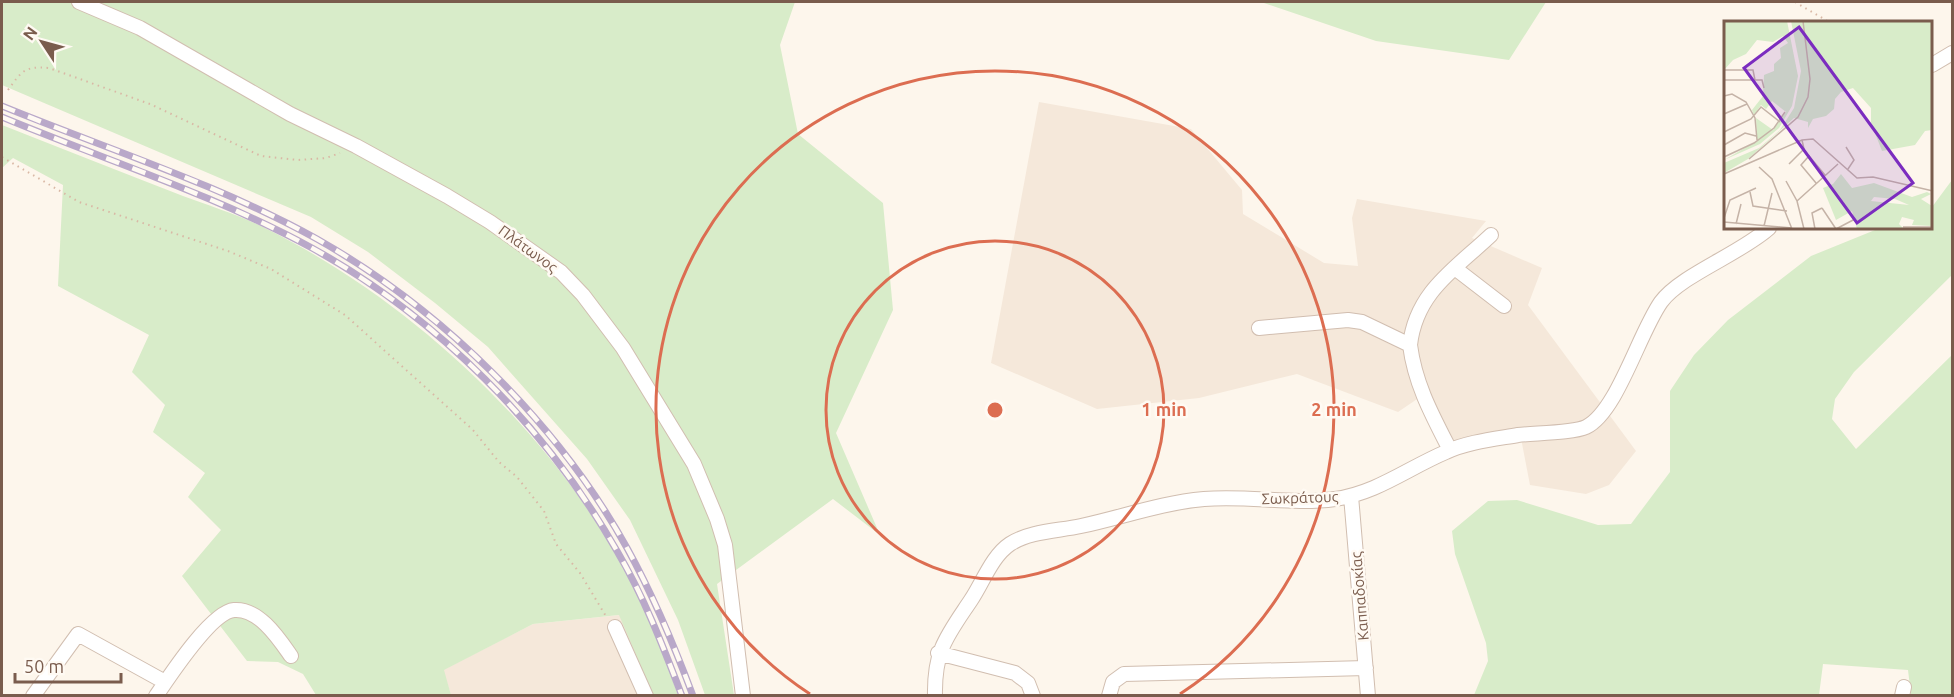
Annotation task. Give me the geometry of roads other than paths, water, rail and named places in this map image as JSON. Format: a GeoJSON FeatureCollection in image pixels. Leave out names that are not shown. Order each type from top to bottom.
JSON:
{"type":"FeatureCollection","features":[{"type":"Feature","properties":{"kind":"street","name":"Πλάτωνος"},"geometry":{"type":"LineString","coordinates":[[79,2],[140,28],[290,114],[356,146],[490,222],[561,272],[583,295],[622,348],[694,464],[717,519],[725,545],[743,696]]}},
{"type":"Feature","properties":{"kind":"street"},"geometry":{"type":"LineString","coordinates":[[1933,63],[1953,53]]}},
{"type":"Feature","properties":{"kind":"street","name":"Σωκράτους"},"geometry":{"type":"LineString","coordinates":[[935,696],[938,654],[999,555],[1019,539],[1086,525],[1143,508],[1185,501],[1227,498],[1299,501],[1351,496],[1382,486],[1450,450],[1515,436],[1580,429],[1592,423],[1615,394],[1640,340],[1669,293],[1731,256],[1766,230]]}},
{"type":"Feature","properties":{"kind":"street"},"geometry":{"type":"LineString","coordinates":[[1450,450],[1413,371],[1410,345],[1412,323],[1424,298],[1491,235]]}},
{"type":"Feature","properties":{"kind":"street"},"geometry":{"type":"LineString","coordinates":[[1456,269],[1504,306]]}},
{"type":"Feature","properties":{"kind":"street"},"geometry":{"type":"LineString","coordinates":[[1259,328],[1348,320],[1362,322],[1410,345]]}},
{"type":"Feature","properties":{"kind":"street","name":"Καππαδοκίας"},"geometry":{"type":"LineString","coordinates":[[1351,496],[1368,696]]}},
{"type":"Feature","properties":{"kind":"street"},"geometry":{"type":"LineString","coordinates":[[156,696],[209,627],[222,615],[234,610],[250,614],[266,626],[291,656]]}},
{"type":"Feature","properties":{"kind":"street"},"geometry":{"type":"LineString","coordinates":[[615,627],[646,696]]}},
{"type":"Feature","properties":{"kind":"street"},"geometry":{"type":"LineString","coordinates":[[33,696],[78,634],[165,682]]}},
{"type":"Feature","properties":{"kind":"street"},"geometry":{"type":"LineString","coordinates":[[938,654],[959,657],[1020,676],[1028,683],[1033,696]]}},
{"type":"Feature","properties":{"kind":"street"},"geometry":{"type":"LineString","coordinates":[[1109,696],[1113,682],[1124,674],[1366,668]]}},
{"type":"Feature","properties":{"kind":"railway"},"geometry":{"type":"LineString","coordinates":[[2,106],[202,184],[279,219],[363,267],[408,299],[451,335],[493,373],[531,414],[567,457],[599,502],[646,584],[693,696]]}},
{"type":"Feature","properties":{"kind":"railway"},"geometry":{"type":"LineString","coordinates":[[2,117],[198,194],[312,248],[358,276],[445,341],[522,419],[589,505],[636,586],[682,696]]}}]}
